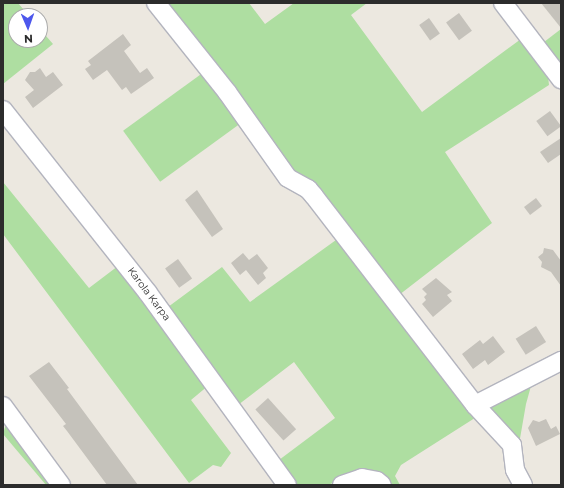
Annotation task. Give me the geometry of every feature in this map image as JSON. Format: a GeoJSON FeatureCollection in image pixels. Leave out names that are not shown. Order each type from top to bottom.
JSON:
{"type":"FeatureCollection","features":[{"type":"Feature","properties":{"kind":"street"},"geometry":{"type":"LineString","coordinates":[[156,3],[227,92],[288,178],[308,189],[314,196],[475,405],[512,445],[515,470],[523,485]]}},
{"type":"Feature","properties":{"kind":"street"},"geometry":{"type":"LineString","coordinates":[[503,3],[561,79]]}},
{"type":"Feature","properties":{"kind":"street","name":"Karola Karpa"},"geometry":{"type":"LineString","coordinates":[[3,110],[148,293],[288,485]]}},
{"type":"Feature","properties":{"kind":"street"},"geometry":{"type":"LineString","coordinates":[[475,405],[555,364]]}},
{"type":"Feature","properties":{"kind":"street"},"geometry":{"type":"LineString","coordinates":[[3,406],[61,485]]}},
{"type":"Feature","properties":{"kind":"street"},"geometry":{"type":"LineString","coordinates":[[342,485],[362,478],[377,481],[382,485]]}},
{"type":"Feature","properties":{"kind":"green space"},"geometry":{"type":"Polygon","coordinates":[[[3,3],[18,3],[22,8],[8,8],[8,48],[48,48],[3,84],[3,3]]]}},
{"type":"Feature","properties":{"kind":"green space"},"geometry":{"type":"Polygon","coordinates":[[[167,3],[249,3],[265,24],[294,3],[367,3],[351,15],[422,112],[521,39],[548,76],[549,85],[445,152],[492,223],[399,295],[292,172],[167,3]]]}},
{"type":"Feature","properties":{"kind":"green space"},"geometry":{"type":"Polygon","coordinates":[[[561,29],[561,66],[544,42],[561,29]]]}},
{"type":"Feature","properties":{"kind":"green space"},"geometry":{"type":"Polygon","coordinates":[[[48,38],[53,44],[48,48],[48,38]]]}},
{"type":"Feature","properties":{"kind":"green space"},"geometry":{"type":"Polygon","coordinates":[[[204,72],[241,123],[160,182],[123,131],[204,72]]]}},
{"type":"Feature","properties":{"kind":"green space"},"geometry":{"type":"Polygon","coordinates":[[[3,182],[89,288],[118,266],[209,385],[191,400],[231,453],[221,467],[213,465],[189,483],[3,234],[3,182]]]}},
{"type":"Feature","properties":{"kind":"green space"},"geometry":{"type":"Polygon","coordinates":[[[336,240],[478,416],[401,465],[395,476],[400,485],[388,485],[366,472],[327,485],[295,485],[279,460],[335,418],[294,362],[238,405],[168,307],[222,267],[250,302],[336,240]]]}},
{"type":"Feature","properties":{"kind":"green space"},"geometry":{"type":"Polygon","coordinates":[[[531,386],[526,404],[518,450],[487,404],[531,386]]]}},
{"type":"Feature","properties":{"kind":"green space"},"geometry":{"type":"Polygon","coordinates":[[[6,424],[56,485],[46,485],[3,434],[6,424]]]}},
{"type":"Feature","properties":{"kind":"building"},"geometry":{"type":"Polygon","coordinates":[[[541,3],[561,3],[561,28],[541,3]]]}},
{"type":"Feature","properties":{"kind":"building"},"geometry":{"type":"Polygon","coordinates":[[[459,13],[472,31],[459,40],[446,22],[459,13]]]}},
{"type":"Feature","properties":{"kind":"building"},"geometry":{"type":"Polygon","coordinates":[[[429,18],[440,34],[430,40],[419,25],[429,18]]]}},
{"type":"Feature","properties":{"kind":"building"},"geometry":{"type":"Polygon","coordinates":[[[123,34],[131,45],[124,51],[140,73],[147,68],[154,78],[131,94],[126,87],[122,90],[107,70],[93,80],[85,69],[91,65],[88,61],[123,34]]]}},
{"type":"Feature","properties":{"kind":"building"},"geometry":{"type":"Polygon","coordinates":[[[40,68],[46,77],[53,72],[63,85],[33,108],[25,97],[34,90],[25,80],[30,72],[35,72],[40,68]]]}},
{"type":"Feature","properties":{"kind":"building"},"geometry":{"type":"Polygon","coordinates":[[[550,111],[561,126],[547,136],[536,121],[550,111]]]}},
{"type":"Feature","properties":{"kind":"building"},"geometry":{"type":"Polygon","coordinates":[[[561,138],[561,154],[548,163],[540,152],[561,138]]]}},
{"type":"Feature","properties":{"kind":"building"},"geometry":{"type":"Polygon","coordinates":[[[197,190],[223,229],[212,237],[185,200],[197,190]]]}},
{"type":"Feature","properties":{"kind":"building"},"geometry":{"type":"Polygon","coordinates":[[[536,198],[542,206],[530,215],[524,207],[536,198]]]}},
{"type":"Feature","properties":{"kind":"building"},"geometry":{"type":"Polygon","coordinates":[[[544,248],[553,250],[561,261],[561,286],[551,272],[541,267],[542,262],[538,257],[543,253],[544,248]]]}},
{"type":"Feature","properties":{"kind":"building"},"geometry":{"type":"Polygon","coordinates":[[[243,253],[249,260],[257,254],[268,268],[263,273],[266,278],[258,285],[246,270],[240,275],[231,263],[243,253]]]}},
{"type":"Feature","properties":{"kind":"building"},"geometry":{"type":"Polygon","coordinates":[[[178,259],[192,278],[179,288],[165,268],[178,259]]]}},
{"type":"Feature","properties":{"kind":"building"},"geometry":{"type":"Polygon","coordinates":[[[436,278],[452,292],[447,295],[452,301],[433,317],[422,304],[426,300],[424,297],[427,294],[422,289],[436,278]]]}},
{"type":"Feature","properties":{"kind":"building"},"geometry":{"type":"Polygon","coordinates":[[[536,326],[546,342],[526,355],[516,339],[536,326]]]}},
{"type":"Feature","properties":{"kind":"building"},"geometry":{"type":"Polygon","coordinates":[[[493,336],[505,352],[488,365],[485,360],[473,369],[462,354],[480,340],[483,344],[493,336]]]}},
{"type":"Feature","properties":{"kind":"building"},"geometry":{"type":"Polygon","coordinates":[[[49,362],[69,388],[67,389],[138,485],[107,485],[63,426],[66,424],[29,376],[49,362]]]}},
{"type":"Feature","properties":{"kind":"building"},"geometry":{"type":"Polygon","coordinates":[[[268,398],[296,429],[283,441],[255,409],[268,398]]]}},
{"type":"Feature","properties":{"kind":"building"},"geometry":{"type":"Polygon","coordinates":[[[546,419],[551,429],[556,426],[560,434],[536,446],[528,428],[533,420],[539,422],[546,419]]]}}]}
